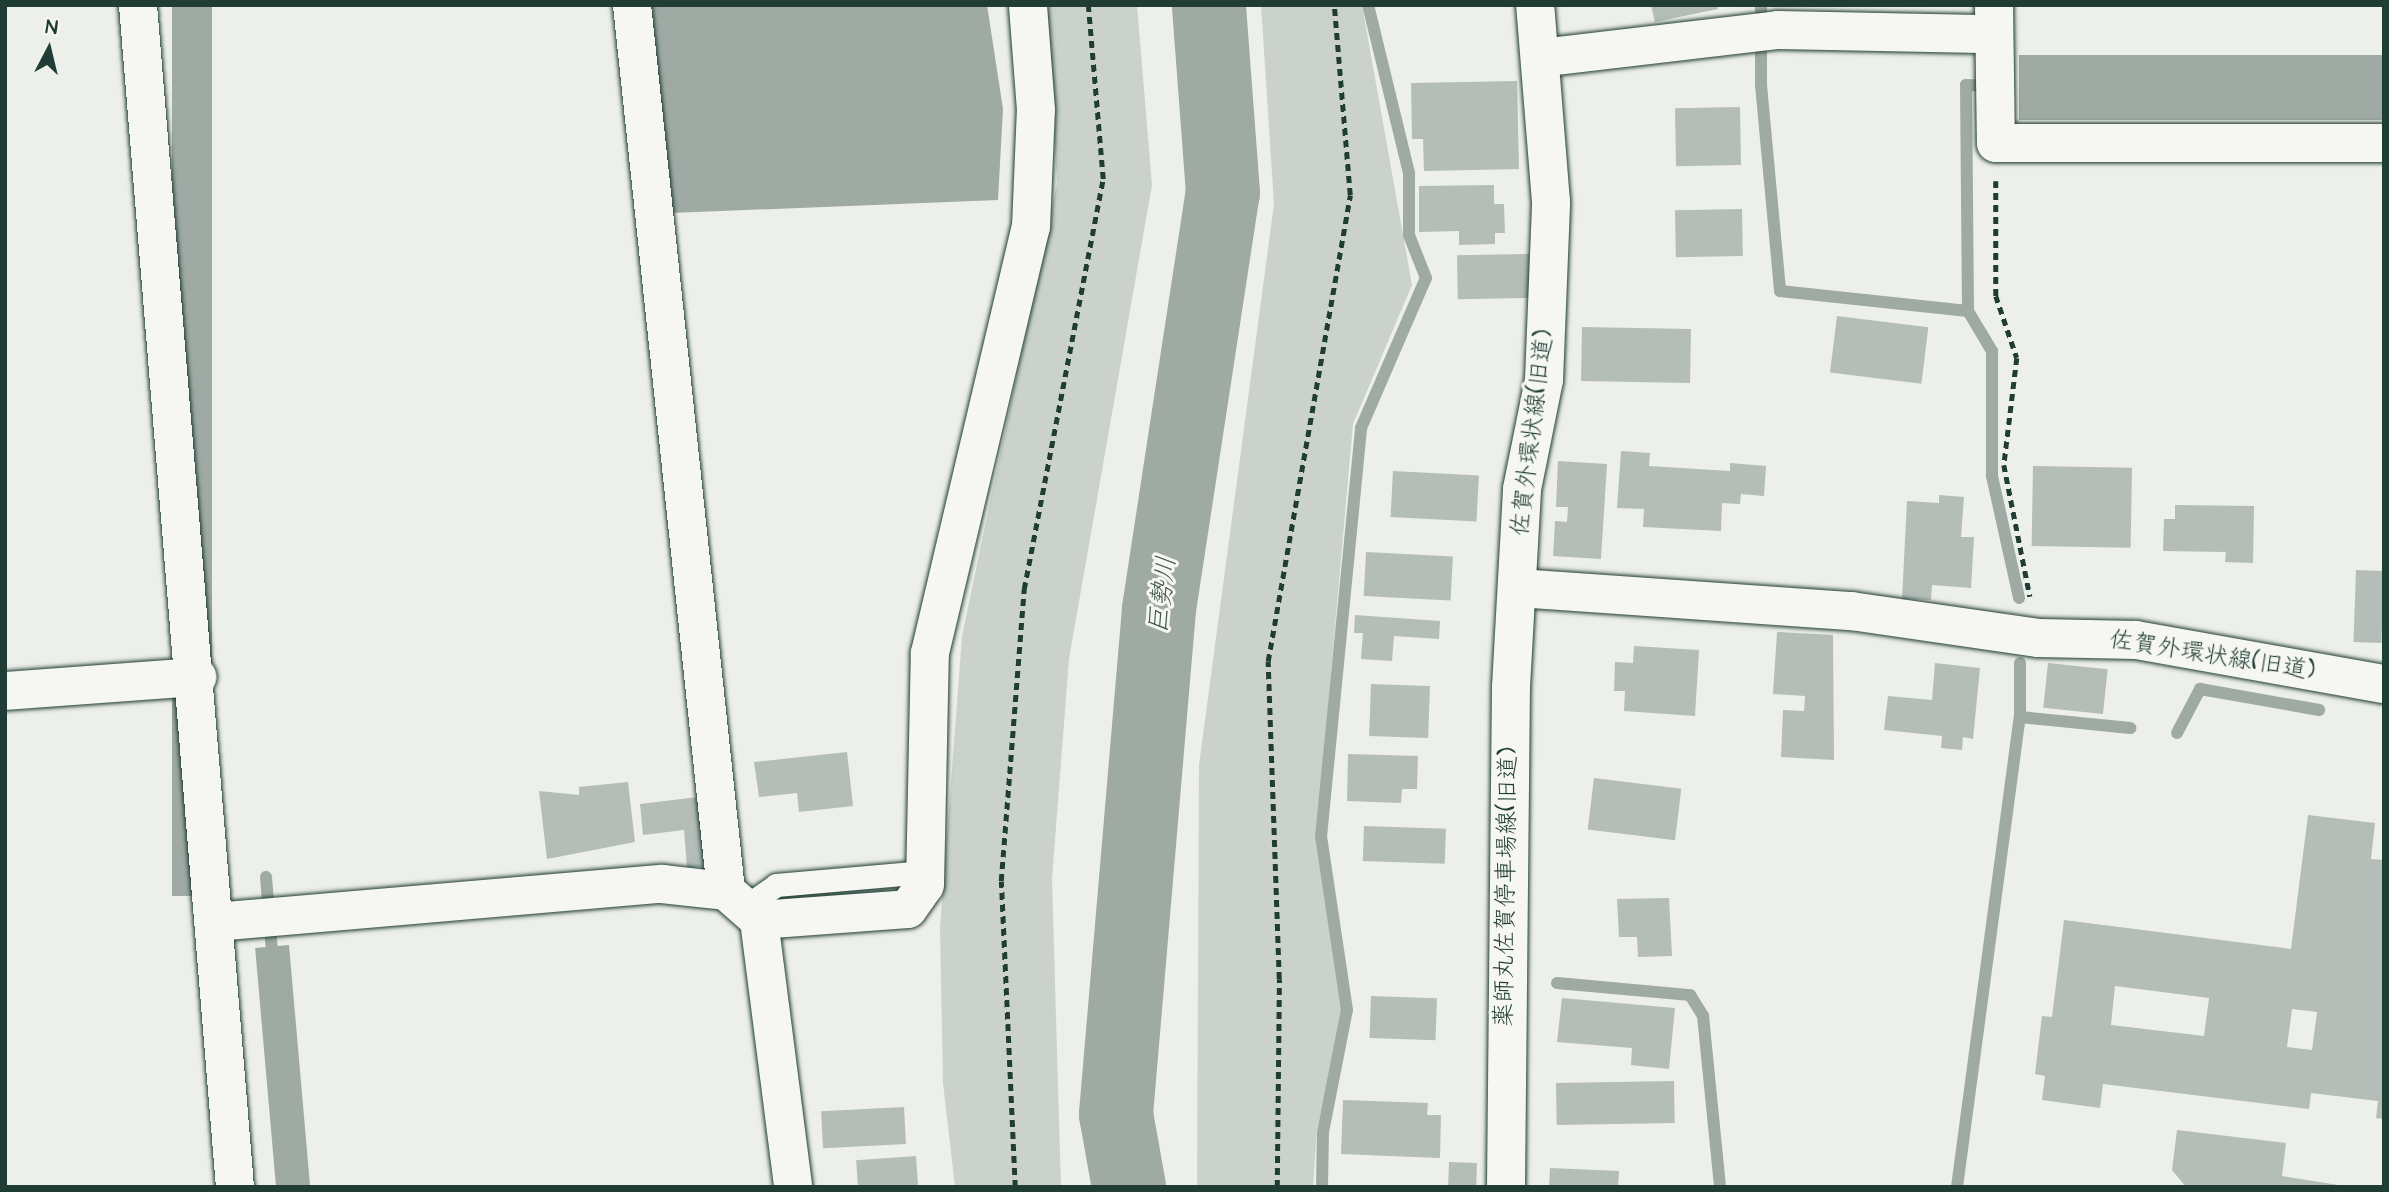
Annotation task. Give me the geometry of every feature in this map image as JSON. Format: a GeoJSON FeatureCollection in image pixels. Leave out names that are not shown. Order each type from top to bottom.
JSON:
{"type":"FeatureCollection","features":[{"type":"Feature","properties":{"kind":"street"},"geometry":{"type":"LineString","coordinates":[[138,5],[197,677],[235,1187]]}},
{"type":"Feature","properties":{"kind":"street"},"geometry":{"type":"LineString","coordinates":[[632,5],[743,906],[793,1187]]}},
{"type":"Feature","properties":{"kind":"street"},"geometry":{"type":"LineString","coordinates":[[215,922],[662,884],[743,906],[908,909],[925,885],[930,653],[1031,227],[1035,110],[1028,5]]}},
{"type":"Feature","properties":{"kind":"street","name":"佐賀外環状線(旧道)"},"geometry":{"type":"LineString","coordinates":[[1535,5],[1551,202],[1544,380],[1522,489],[1519,588],[1851,611],[2039,638],[2136,640],[2384,684]]}},
{"type":"Feature","properties":{"kind":"street"},"geometry":{"type":"LineString","coordinates":[[1540,58],[1760,31],[1995,53],[1996,144],[2384,143]]}},
{"type":"Feature","properties":{"kind":"street","name":"薬師丸佐賀停車場線(旧道)"},"geometry":{"type":"LineString","coordinates":[[1506,1187],[1504,883],[1519,588]]}},
{"type":"Feature","properties":{"kind":"street"},"geometry":{"type":"LineString","coordinates":[[5,691],[197,677]]}},
{"type":"Feature","properties":{"kind":"lane"},"geometry":{"type":"LineString","coordinates":[[743,906],[776,885],[924,872]]}},
{"type":"Feature","properties":{"kind":"path"},"geometry":{"type":"LineString","coordinates":[[1015,1187],[1001,881],[1024,589],[1103,179],[1088,5]]}},
{"type":"Feature","properties":{"kind":"path"},"geometry":{"type":"LineString","coordinates":[[1277,1187],[1279,979],[1268,661],[1350,195],[1334,5]]}},
{"type":"Feature","properties":{"kind":"path"},"geometry":{"type":"LineString","coordinates":[[1996,144],[1996,296],[2017,358],[2004,465],[2039,638]]}},
{"type":"Feature","properties":{"kind":"shaded area"},"geometry":{"type":"Polygon","coordinates":[[[172,5],[212,5],[212,896],[172,896],[172,5]]]}},
{"type":"Feature","properties":{"kind":"shaded area"},"geometry":{"type":"Polygon","coordinates":[[[650,5],[987,5],[1003,109],[998,200],[671,213],[650,5]]]}},
{"type":"Feature","properties":{"kind":"shaded area"},"geometry":{"type":"Polygon","coordinates":[[[1047,5],[1137,5],[1152,185],[1069,659],[1052,879],[1061,1187],[955,1187],[943,1083],[940,928],[962,636],[1057,183],[1047,5]]]}},
{"type":"Feature","properties":{"kind":"shaded area"},"geometry":{"type":"Polygon","coordinates":[[[1261,5],[1362,5],[1412,285],[1353,424],[1316,841],[1343,1013],[1317,1129],[1313,1187],[1197,1187],[1199,765],[1274,204],[1261,5]]]}},
{"type":"Feature","properties":{"kind":"shaded area"},"geometry":{"type":"Polygon","coordinates":[[[2019,55],[2384,55],[2384,120],[2019,120],[2019,55]]]}},
{"type":"Feature","properties":{"kind":"shaded area"},"geometry":{"type":"Polygon","coordinates":[[[289,945],[310,1187],[276,1187],[255,948],[289,945]]]}},
{"type":"Feature","properties":{"kind":"building"},"geometry":{"type":"Polygon","coordinates":[[[1651,5],[1717,5],[1718,9],[1655,22],[1651,5]]]}},
{"type":"Feature","properties":{"kind":"building"},"geometry":{"type":"Polygon","coordinates":[[[1517,81],[1519,169],[1424,171],[1423,139],[1412,139],[1411,83],[1517,81]]]}},
{"type":"Feature","properties":{"kind":"building"},"geometry":{"type":"Polygon","coordinates":[[[1740,107],[1741,165],[1676,166],[1675,108],[1740,107]]]}},
{"type":"Feature","properties":{"kind":"building"},"geometry":{"type":"Polygon","coordinates":[[[1494,185],[1494,204],[1504,204],[1505,233],[1495,233],[1495,244],[1459,245],[1459,231],[1419,232],[1419,186],[1494,185]]]}},
{"type":"Feature","properties":{"kind":"building"},"geometry":{"type":"Polygon","coordinates":[[[1742,209],[1743,256],[1676,257],[1675,210],[1742,209]]]}},
{"type":"Feature","properties":{"kind":"building"},"geometry":{"type":"Polygon","coordinates":[[[1529,254],[1530,298],[1458,299],[1457,255],[1529,254]]]}},
{"type":"Feature","properties":{"kind":"building"},"geometry":{"type":"Polygon","coordinates":[[[1837,316],[1928,327],[1921,384],[1830,373],[1837,316]]]}},
{"type":"Feature","properties":{"kind":"building"},"geometry":{"type":"Polygon","coordinates":[[[1582,327],[1691,329],[1690,383],[1581,381],[1582,327]]]}},
{"type":"Feature","properties":{"kind":"building"},"geometry":{"type":"Polygon","coordinates":[[[1621,451],[1650,453],[1649,466],[1730,471],[1730,463],[1766,466],[1764,496],[1741,494],[1740,504],[1722,503],[1721,531],[1643,527],[1644,509],[1617,508],[1621,451]]]}},
{"type":"Feature","properties":{"kind":"building"},"geometry":{"type":"Polygon","coordinates":[[[1558,461],[1607,464],[1601,559],[1553,556],[1555,521],[1567,522],[1568,507],[1556,507],[1558,461]]]}},
{"type":"Feature","properties":{"kind":"building"},"geometry":{"type":"Polygon","coordinates":[[[2033,466],[2132,468],[2131,548],[2032,546],[2033,466]]]}},
{"type":"Feature","properties":{"kind":"building"},"geometry":{"type":"Polygon","coordinates":[[[1393,471],[1479,476],[1476,521],[1391,517],[1393,471]]]}},
{"type":"Feature","properties":{"kind":"building"},"geometry":{"type":"Polygon","coordinates":[[[1939,495],[1964,497],[1961,537],[1974,537],[1971,588],[1932,585],[1931,600],[1902,599],[1907,501],[1939,503],[1939,495]]]}},
{"type":"Feature","properties":{"kind":"building"},"geometry":{"type":"Polygon","coordinates":[[[2175,505],[2254,506],[2253,563],[2225,562],[2226,552],[2163,551],[2164,519],[2175,519],[2175,505]]]}},
{"type":"Feature","properties":{"kind":"building"},"geometry":{"type":"Polygon","coordinates":[[[1366,552],[1453,557],[1451,600],[1364,596],[1366,552]]]}},
{"type":"Feature","properties":{"kind":"building"},"geometry":{"type":"Polygon","coordinates":[[[2356,570],[2384,571],[2381,643],[2353,642],[2356,570]]]}},
{"type":"Feature","properties":{"kind":"building"},"geometry":{"type":"Polygon","coordinates":[[[1355,615],[1440,621],[1439,639],[1394,636],[1392,661],[1361,659],[1363,633],[1354,633],[1355,615]]]}},
{"type":"Feature","properties":{"kind":"building"},"geometry":{"type":"Polygon","coordinates":[[[1777,632],[1833,635],[1834,760],[1781,757],[1783,710],[1804,711],[1805,696],[1773,694],[1777,632]]]}},
{"type":"Feature","properties":{"kind":"building"},"geometry":{"type":"Polygon","coordinates":[[[1634,646],[1699,650],[1695,716],[1624,711],[1625,691],[1614,691],[1615,662],[1633,663],[1634,646]]]}},
{"type":"Feature","properties":{"kind":"building"},"geometry":{"type":"Polygon","coordinates":[[[1935,663],[1980,668],[1973,739],[1963,737],[1962,750],[1941,748],[1942,736],[1884,730],[1888,696],[1932,700],[1935,663]]]}},
{"type":"Feature","properties":{"kind":"building"},"geometry":{"type":"Polygon","coordinates":[[[2048,663],[2108,669],[2103,714],[2043,708],[2048,663]]]}},
{"type":"Feature","properties":{"kind":"building"},"geometry":{"type":"Polygon","coordinates":[[[1371,684],[1430,686],[1428,738],[1369,736],[1371,684]]]}},
{"type":"Feature","properties":{"kind":"building"},"geometry":{"type":"Polygon","coordinates":[[[847,752],[853,806],[799,812],[797,793],[759,797],[754,762],[847,752]]]}},
{"type":"Feature","properties":{"kind":"building"},"geometry":{"type":"Polygon","coordinates":[[[1348,754],[1418,756],[1417,789],[1402,789],[1401,803],[1347,801],[1348,754]]]}},
{"type":"Feature","properties":{"kind":"building"},"geometry":{"type":"Polygon","coordinates":[[[1594,778],[1681,789],[1675,840],[1588,830],[1594,778]]]}},
{"type":"Feature","properties":{"kind":"building"},"geometry":{"type":"Polygon","coordinates":[[[628,782],[635,842],[547,859],[539,791],[579,795],[579,787],[628,782]]]}},
{"type":"Feature","properties":{"kind":"building"},"geometry":{"type":"Polygon","coordinates":[[[698,797],[706,866],[687,868],[684,830],[643,835],[640,804],[698,797]]]}},
{"type":"Feature","properties":{"kind":"building"},"geometry":{"type":"Polygon","coordinates":[[[2308,815],[2375,823],[2371,859],[2384,860],[2384,1119],[2376,1118],[2378,1101],[2311,1093],[2309,1109],[2103,1084],[2100,1108],[2042,1100],[2045,1076],[2035,1074],[2042,1016],[2052,1017],[2064,920],[2291,949],[2308,815]],[[2115,986],[2111,1025],[2204,1036],[2209,998],[2115,986]],[[2292,1009],[2287,1047],[2312,1050],[2317,1012],[2292,1009]]]}},
{"type":"Feature","properties":{"kind":"building"},"geometry":{"type":"Polygon","coordinates":[[[1364,826],[1446,829],[1445,864],[1363,861],[1364,826]]]}},
{"type":"Feature","properties":{"kind":"building"},"geometry":{"type":"Polygon","coordinates":[[[1669,898],[1672,956],[1638,957],[1637,937],[1619,937],[1617,899],[1669,898]]]}},
{"type":"Feature","properties":{"kind":"building"},"geometry":{"type":"Polygon","coordinates":[[[1371,996],[1437,998],[1435,1040],[1370,1038],[1371,996]]]}},
{"type":"Feature","properties":{"kind":"building"},"geometry":{"type":"Polygon","coordinates":[[[1562,998],[1675,1008],[1669,1069],[1631,1065],[1632,1048],[1557,1042],[1562,998]]]}},
{"type":"Feature","properties":{"kind":"building"},"geometry":{"type":"Polygon","coordinates":[[[1674,1081],[1675,1123],[1557,1125],[1556,1083],[1674,1081]]]}},
{"type":"Feature","properties":{"kind":"building"},"geometry":{"type":"Polygon","coordinates":[[[1343,1100],[1428,1103],[1427,1115],[1441,1115],[1440,1158],[1341,1154],[1343,1100]]]}},
{"type":"Feature","properties":{"kind":"building"},"geometry":{"type":"Polygon","coordinates":[[[904,1107],[906,1144],[823,1148],[821,1111],[904,1107]]]}},
{"type":"Feature","properties":{"kind":"building"},"geometry":{"type":"Polygon","coordinates":[[[2177,1130],[2286,1143],[2282,1176],[2351,1187],[2186,1187],[2172,1170],[2177,1130]]]}},
{"type":"Feature","properties":{"kind":"building"},"geometry":{"type":"Polygon","coordinates":[[[916,1156],[918,1187],[858,1187],[856,1160],[916,1156]]]}},
{"type":"Feature","properties":{"kind":"building"},"geometry":{"type":"Polygon","coordinates":[[[1449,1162],[1477,1163],[1476,1187],[1448,1187],[1449,1162]]]}},
{"type":"Feature","properties":{"kind":"building"},"geometry":{"type":"Polygon","coordinates":[[[1550,1168],[1619,1171],[1618,1187],[1549,1187],[1550,1168]]]}},
{"type":"Feature","properties":{"kind":"waterway","name":"巨勢川"},"geometry":{"type":"LineString","coordinates":[[1129,1187],[1116,1114],[1159,609],[1223,193],[1209,5]]}},
{"type":"Feature","properties":{"kind":"waterway"},"geometry":{"type":"LineString","coordinates":[[1322,1187],[1323,1132],[1347,1010],[1321,837],[1361,428],[1426,278],[1409,235],[1409,173],[1368,5]]}},
{"type":"Feature","properties":{"kind":"waterway"},"geometry":{"type":"LineString","coordinates":[[1761,5],[1761,85],[1780,291],[1968,311],[1992,351],[1992,476],[2019,598]]}},
{"type":"Feature","properties":{"kind":"waterway"},"geometry":{"type":"LineString","coordinates":[[1968,311],[1966,85],[1991,86]]}},
{"type":"Feature","properties":{"kind":"waterway"},"geometry":{"type":"LineString","coordinates":[[1957,1187],[2020,717],[2020,663]]}},
{"type":"Feature","properties":{"kind":"waterway"},"geometry":{"type":"LineString","coordinates":[[2177,733],[2200,689],[2319,710]]}},
{"type":"Feature","properties":{"kind":"waterway"},"geometry":{"type":"LineString","coordinates":[[2020,717],[2130,728]]}},
{"type":"Feature","properties":{"kind":"waterway"},"geometry":{"type":"LineString","coordinates":[[266,877],[273,964]]}},
{"type":"Feature","properties":{"kind":"waterway"},"geometry":{"type":"LineString","coordinates":[[1557,983],[1690,995],[1703,1016],[1720,1187]]}}]}
